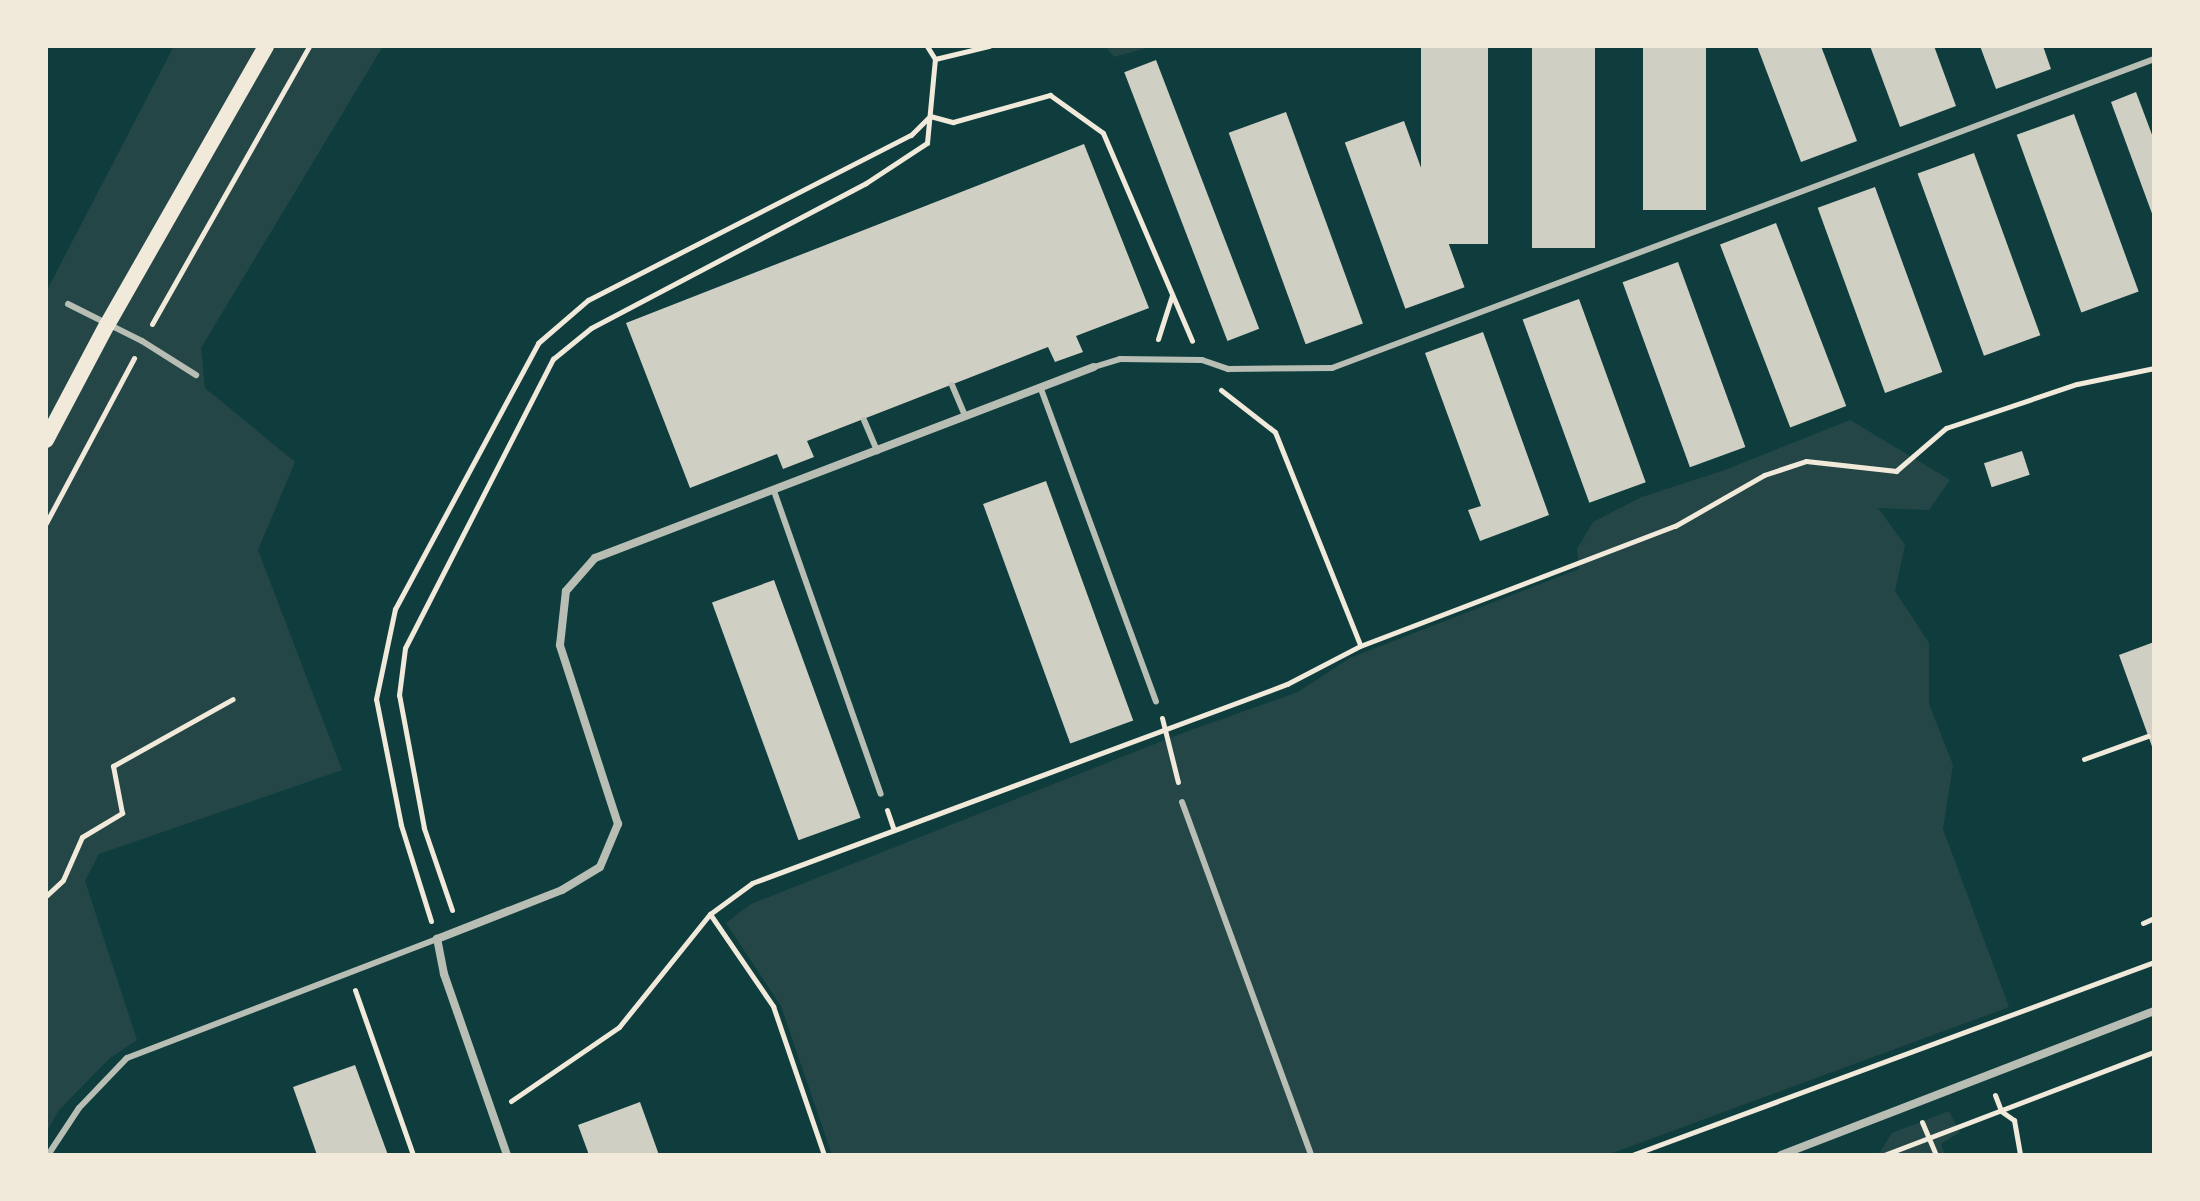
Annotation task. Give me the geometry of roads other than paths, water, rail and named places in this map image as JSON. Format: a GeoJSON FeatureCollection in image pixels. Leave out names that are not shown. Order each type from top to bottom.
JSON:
{"type":"FeatureCollection","features":[{"type":"Feature","properties":{"kind":"main road"},"geometry":{"type":"LineString","coordinates":[[46,440],[107,325],[266,46]]}},
{"type":"Feature","properties":{"kind":"street"},"geometry":{"type":"LineString","coordinates":[[507,1155],[444,974],[437,939],[562,890],[600,867],[618,824],[560,645],[566,591],[595,558],[1094,367]]}},
{"type":"Feature","properties":{"kind":"street"},"geometry":{"type":"LineString","coordinates":[[1781,1155],[2154,1011]]}},
{"type":"Feature","properties":{"kind":"lane"},"geometry":{"type":"LineString","coordinates":[[1094,367],[1120,359],[1202,360],[1228,369],[1332,368],[2154,59]]}},
{"type":"Feature","properties":{"kind":"lane"},"geometry":{"type":"LineString","coordinates":[[68,304],[142,341],[196,375]]}},
{"type":"Feature","properties":{"kind":"lane"},"geometry":{"type":"LineString","coordinates":[[952,385],[965,415]]}},
{"type":"Feature","properties":{"kind":"lane"},"geometry":{"type":"LineString","coordinates":[[1041,389],[1156,702]]}},
{"type":"Feature","properties":{"kind":"lane"},"geometry":{"type":"LineString","coordinates":[[864,420],[877,451]]}},
{"type":"Feature","properties":{"kind":"lane"},"geometry":{"type":"LineString","coordinates":[[774,491],[881,794]]}},
{"type":"Feature","properties":{"kind":"lane"},"geometry":{"type":"LineString","coordinates":[[1182,802],[1311,1155]]}},
{"type":"Feature","properties":{"kind":"lane"},"geometry":{"type":"LineString","coordinates":[[48,1155],[79,1108],[127,1058],[437,939]]}}]}
